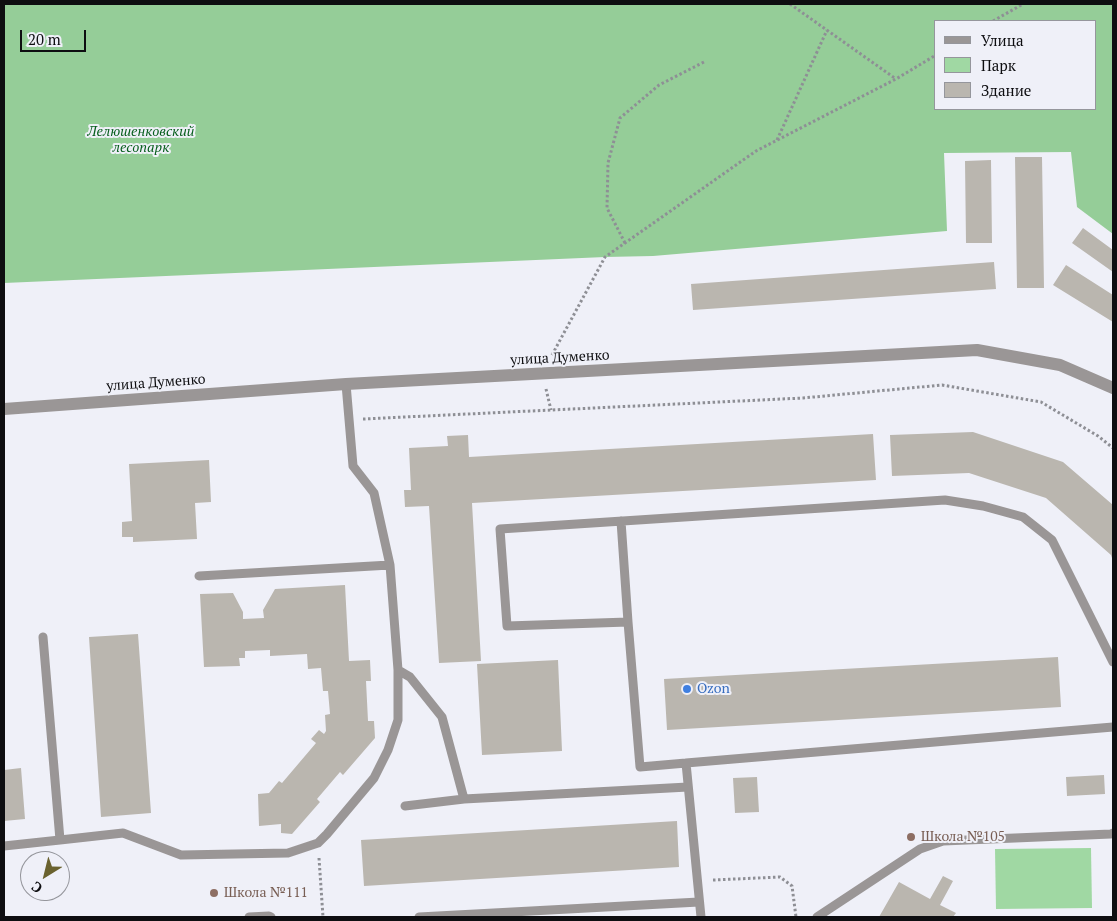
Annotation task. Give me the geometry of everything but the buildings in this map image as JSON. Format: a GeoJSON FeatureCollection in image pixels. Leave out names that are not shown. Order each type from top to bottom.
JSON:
{"type":"FeatureCollection","features":[{"type":"Feature","properties":{"kind":"street","name":"улица Думенко"},"geometry":{"type":"LineString","coordinates":[[4,409],[346,384],[977,350],[1060,365],[1113,388]]}},
{"type":"Feature","properties":{"kind":"lane"},"geometry":{"type":"LineString","coordinates":[[4,846],[122,833],[182,855],[288,853],[318,843],[374,778],[388,750],[398,720],[398,670],[390,565],[374,492],[353,466],[346,384]]}},
{"type":"Feature","properties":{"kind":"lane"},"geometry":{"type":"LineString","coordinates":[[628,622],[507,626],[500,529],[945,500],[983,506],[1023,517],[1052,540],[1113,662]]}},
{"type":"Feature","properties":{"kind":"lane"},"geometry":{"type":"LineString","coordinates":[[621,520],[640,767],[1113,728]]}},
{"type":"Feature","properties":{"kind":"lane"},"geometry":{"type":"LineString","coordinates":[[199,576],[390,565]]}},
{"type":"Feature","properties":{"kind":"lane"},"geometry":{"type":"LineString","coordinates":[[43,637],[60,840]]}},
{"type":"Feature","properties":{"kind":"lane"},"geometry":{"type":"LineString","coordinates":[[398,670],[410,677],[442,717],[464,799]]}},
{"type":"Feature","properties":{"kind":"lane"},"geometry":{"type":"LineString","coordinates":[[686,763],[700,917]]}},
{"type":"Feature","properties":{"kind":"lane"},"geometry":{"type":"LineString","coordinates":[[405,806],[464,799],[688,788]]}},
{"type":"Feature","properties":{"kind":"lane"},"geometry":{"type":"LineString","coordinates":[[817,917],[920,849],[943,841],[1113,833]]}},
{"type":"Feature","properties":{"kind":"lane"},"geometry":{"type":"LineString","coordinates":[[420,917],[699,902]]}},
{"type":"Feature","properties":{"kind":"lane"},"geometry":{"type":"LineString","coordinates":[[250,917],[271,917]]}},
{"type":"Feature","properties":{"kind":"path"},"geometry":{"type":"LineString","coordinates":[[790,4],[896,79]]}},
{"type":"Feature","properties":{"kind":"path"},"geometry":{"type":"LineString","coordinates":[[995,20],[1022,4]]}},
{"type":"Feature","properties":{"kind":"path"},"geometry":{"type":"LineString","coordinates":[[777,140],[827,30]]}},
{"type":"Feature","properties":{"kind":"path"},"geometry":{"type":"LineString","coordinates":[[542,374],[605,257],[756,151],[896,79],[934,57]]}},
{"type":"Feature","properties":{"kind":"path"},"geometry":{"type":"LineString","coordinates":[[625,243],[607,208],[608,163],[620,118],[659,85],[704,62]]}},
{"type":"Feature","properties":{"kind":"path"},"geometry":{"type":"LineString","coordinates":[[349,420],[803,398],[942,386],[1041,402],[1098,436],[1113,448]]}},
{"type":"Feature","properties":{"kind":"path"},"geometry":{"type":"LineString","coordinates":[[318,843],[323,917]]}},
{"type":"Feature","properties":{"kind":"path"},"geometry":{"type":"LineString","coordinates":[[697,881],[780,877],[792,886],[796,917]]}},
{"type":"Feature","properties":{"kind":"green space","name":"Лелюшенковский лесопарк"},"geometry":{"type":"Polygon","coordinates":[[[4,4],[1113,4],[1113,234],[1077,207],[1071,152],[944,153],[947,231],[653,256],[4,283],[4,4]]]}},
{"type":"Feature","properties":{"kind":"green space"},"geometry":{"type":"Polygon","coordinates":[[[1091,848],[1092,908],[996,909],[995,849],[1091,848]]]}},
{"type":"Feature","properties":{"kind":"place","name":"Ozon"},"geometry":{"type":"Point","coordinates":[687,689]}},
{"type":"Feature","properties":{"kind":"place","name":"Школа №105"},"geometry":{"type":"Point","coordinates":[911,837]}},
{"type":"Feature","properties":{"kind":"place","name":"Школа №111"},"geometry":{"type":"Point","coordinates":[214,893]}}]}
